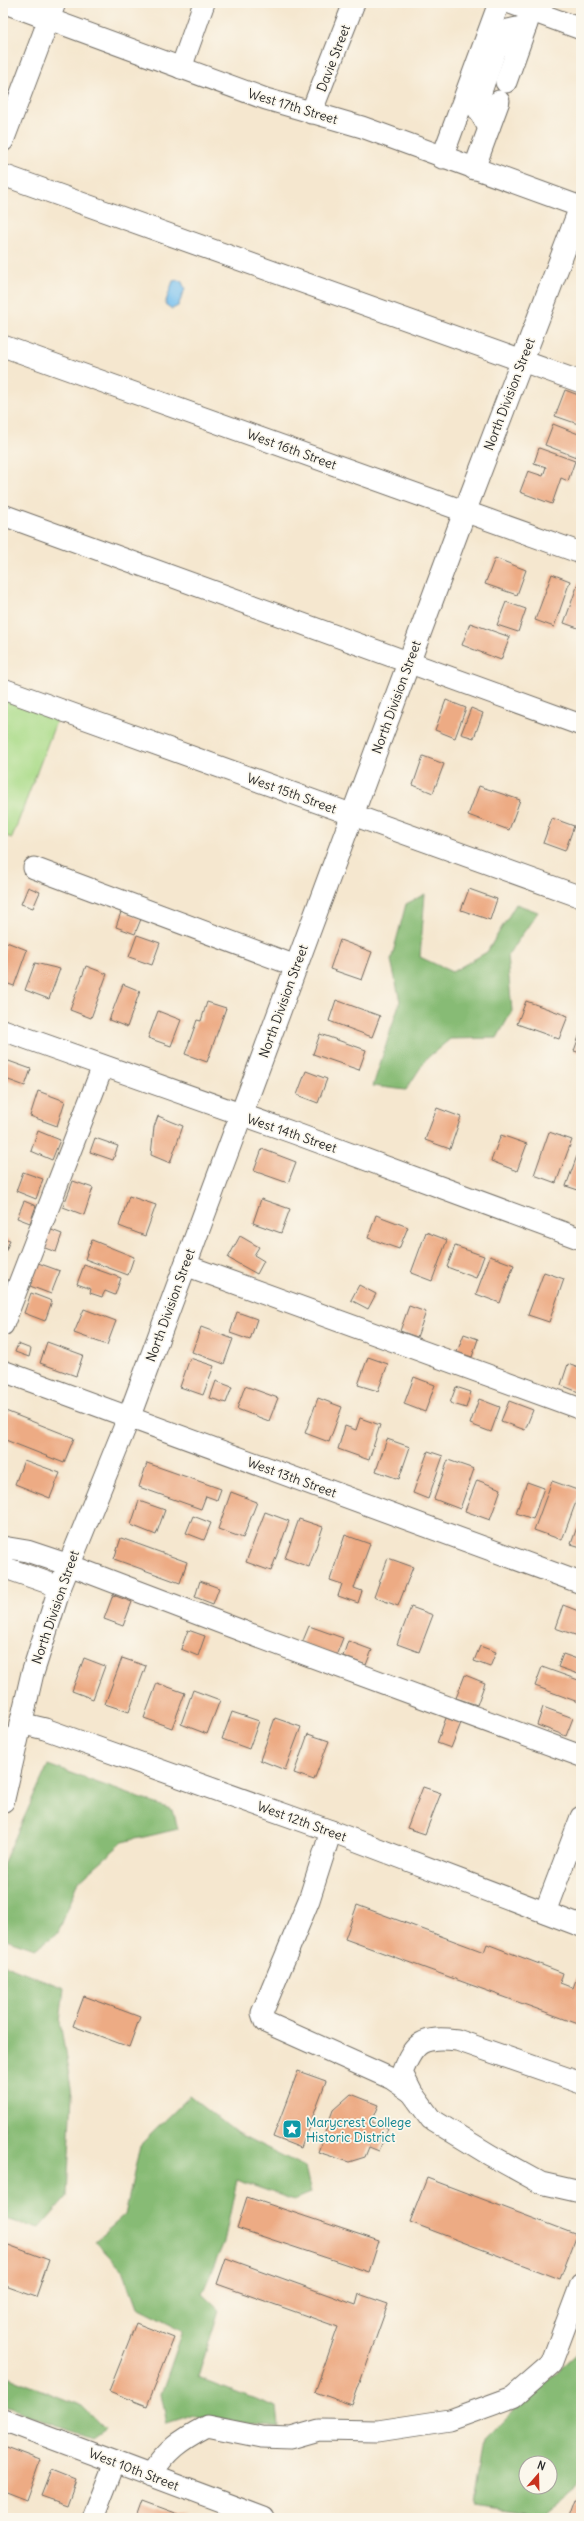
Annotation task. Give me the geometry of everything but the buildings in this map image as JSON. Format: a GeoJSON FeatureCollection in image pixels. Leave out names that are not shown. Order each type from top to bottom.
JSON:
{"type":"FeatureCollection","features":[{"type":"Feature","properties":{"kind":"main road","name":"North Division Street"},"geometry":{"type":"LineString","coordinates":[[3,1801],[32,1675],[60,1587],[129,1417],[521,360],[581,207]]}},
{"type":"Feature","properties":{"kind":"street","name":"West 17th Street"},"geometry":{"type":"LineString","coordinates":[[5,3],[52,11],[181,68],[266,99],[362,127],[442,158],[581,207]]}},
{"type":"Feature","properties":{"kind":"street"},"geometry":{"type":"LineString","coordinates":[[181,68],[204,3]]}},
{"type":"Feature","properties":{"kind":"street","name":"Davie Street"},"geometry":{"type":"LineString","coordinates":[[311,112],[354,3]]}},
{"type":"Feature","properties":{"kind":"street"},"geometry":{"type":"LineString","coordinates":[[442,158],[499,3]]}},
{"type":"Feature","properties":{"kind":"street"},"geometry":{"type":"LineString","coordinates":[[510,3],[529,19],[581,29]]}},
{"type":"Feature","properties":{"kind":"street"},"geometry":{"type":"LineString","coordinates":[[3,141],[52,11]]}},
{"type":"Feature","properties":{"kind":"street"},"geometry":{"type":"LineString","coordinates":[[474,169],[529,19]]}},
{"type":"Feature","properties":{"kind":"street"},"geometry":{"type":"LineString","coordinates":[[489,128],[476,106],[495,51],[508,30],[529,19]]}},
{"type":"Feature","properties":{"kind":"street"},"geometry":{"type":"LineString","coordinates":[[3,174],[581,382]]}},
{"type":"Feature","properties":{"kind":"street","name":"West 16th Street"},"geometry":{"type":"LineString","coordinates":[[3,346],[581,553]]}},
{"type":"Feature","properties":{"kind":"street"},"geometry":{"type":"LineString","coordinates":[[3,516],[581,725]]}},
{"type":"Feature","properties":{"kind":"street","name":"West 15th Street"},"geometry":{"type":"LineString","coordinates":[[3,689],[581,897]]}},
{"type":"Feature","properties":{"kind":"street"},"geometry":{"type":"LineString","coordinates":[[34,868],[296,966]]}},
{"type":"Feature","properties":{"kind":"street","name":"West 14th Street"},"geometry":{"type":"LineString","coordinates":[[3,1030],[294,1133],[581,1239]]}},
{"type":"Feature","properties":{"kind":"street"},"geometry":{"type":"LineString","coordinates":[[3,1325],[103,1066]]}},
{"type":"Feature","properties":{"kind":"street"},"geometry":{"type":"LineString","coordinates":[[185,1265],[581,1410]]}},
{"type":"Feature","properties":{"kind":"street","name":"West 13th Street"},"geometry":{"type":"LineString","coordinates":[[3,1371],[581,1583]]}},
{"type":"Feature","properties":{"kind":"street"},"geometry":{"type":"LineString","coordinates":[[3,1547],[27,1551],[69,1565],[245,1632],[581,1756]]}},
{"type":"Feature","properties":{"kind":"street"},"geometry":{"type":"LineString","coordinates":[[3,1567],[60,1587]]}},
{"type":"Feature","properties":{"kind":"street","name":"West 12th Street"},"geometry":{"type":"LineString","coordinates":[[20,1723],[45,1729],[331,1832],[581,1926]]}},
{"type":"Feature","properties":{"kind":"street"},"geometry":{"type":"LineString","coordinates":[[545,1912],[581,1817]]}},
{"type":"Feature","properties":{"kind":"street"},"geometry":{"type":"LineString","coordinates":[[331,1832],[309,1900],[262,2013],[265,2022],[392,2079],[412,2093]]}},
{"type":"Feature","properties":{"kind":"street"},"geometry":{"type":"LineString","coordinates":[[581,2084],[457,2040],[436,2037],[417,2044],[407,2059],[402,2073],[412,2093],[432,2119],[490,2155],[541,2183],[576,2191],[581,2189]]}},
{"type":"Feature","properties":{"kind":"street"},"geometry":{"type":"LineString","coordinates":[[150,2475],[165,2454],[183,2439],[207,2426],[261,2437],[284,2438],[291,2438],[319,2430],[378,2431],[450,2420],[513,2397],[551,2364],[581,2284]]}},
{"type":"Feature","properties":{"kind":"street","name":"West 10th Street"},"geometry":{"type":"LineString","coordinates":[[3,2420],[264,2518]]}},
{"type":"Feature","properties":{"kind":"street"},"geometry":{"type":"LineString","coordinates":[[93,2518],[114,2462]]}},
{"type":"Feature","properties":{"kind":"green space"},"geometry":{"type":"Polygon","coordinates":[[[3,700],[57,719],[12,838],[3,835],[3,700]]]}},
{"type":"Feature","properties":{"kind":"green space"},"geometry":{"type":"Polygon","coordinates":[[[425,894],[420,957],[452,972],[487,952],[516,904],[538,912],[507,956],[512,1011],[497,1038],[450,1039],[426,1059],[406,1090],[373,1086],[400,1001],[391,960],[406,904],[425,894]]]}},
{"type":"Feature","properties":{"kind":"green space"},"geometry":{"type":"Polygon","coordinates":[[[48,1765],[173,1810],[178,1829],[123,1842],[79,1881],[58,1933],[35,1949],[3,1938],[3,1864],[48,1765]]]}},
{"type":"Feature","properties":{"kind":"green space"},"geometry":{"type":"Polygon","coordinates":[[[3,1964],[64,1988],[60,2022],[72,2094],[67,2197],[39,2229],[3,2218],[3,1964]]]}},
{"type":"Feature","properties":{"kind":"green space"},"geometry":{"type":"Polygon","coordinates":[[[190,2096],[237,2133],[305,2167],[311,2193],[294,2200],[237,2180],[224,2242],[202,2294],[219,2310],[198,2377],[276,2407],[278,2427],[195,2415],[167,2424],[161,2394],[183,2331],[137,2308],[124,2272],[95,2241],[125,2215],[140,2145],[190,2096]]]}},
{"type":"Feature","properties":{"kind":"green space"},"geometry":{"type":"Polygon","coordinates":[[[581,2350],[581,2482],[542,2515],[475,2505],[485,2440],[518,2407],[581,2350]]]}},
{"type":"Feature","properties":{"kind":"green space"},"geometry":{"type":"Polygon","coordinates":[[[3,2375],[82,2406],[105,2429],[92,2438],[3,2405],[3,2375]]]}},
{"type":"Feature","properties":{"kind":"water"},"geometry":{"type":"Polygon","coordinates":[[[178,280],[182,282],[185,289],[178,306],[172,309],[165,304],[173,281],[178,280]]]}},
{"type":"Feature","properties":{"kind":"place","name":"Marycrest College Historic District"},"geometry":{"type":"Point","coordinates":[292,2129]}}]}
